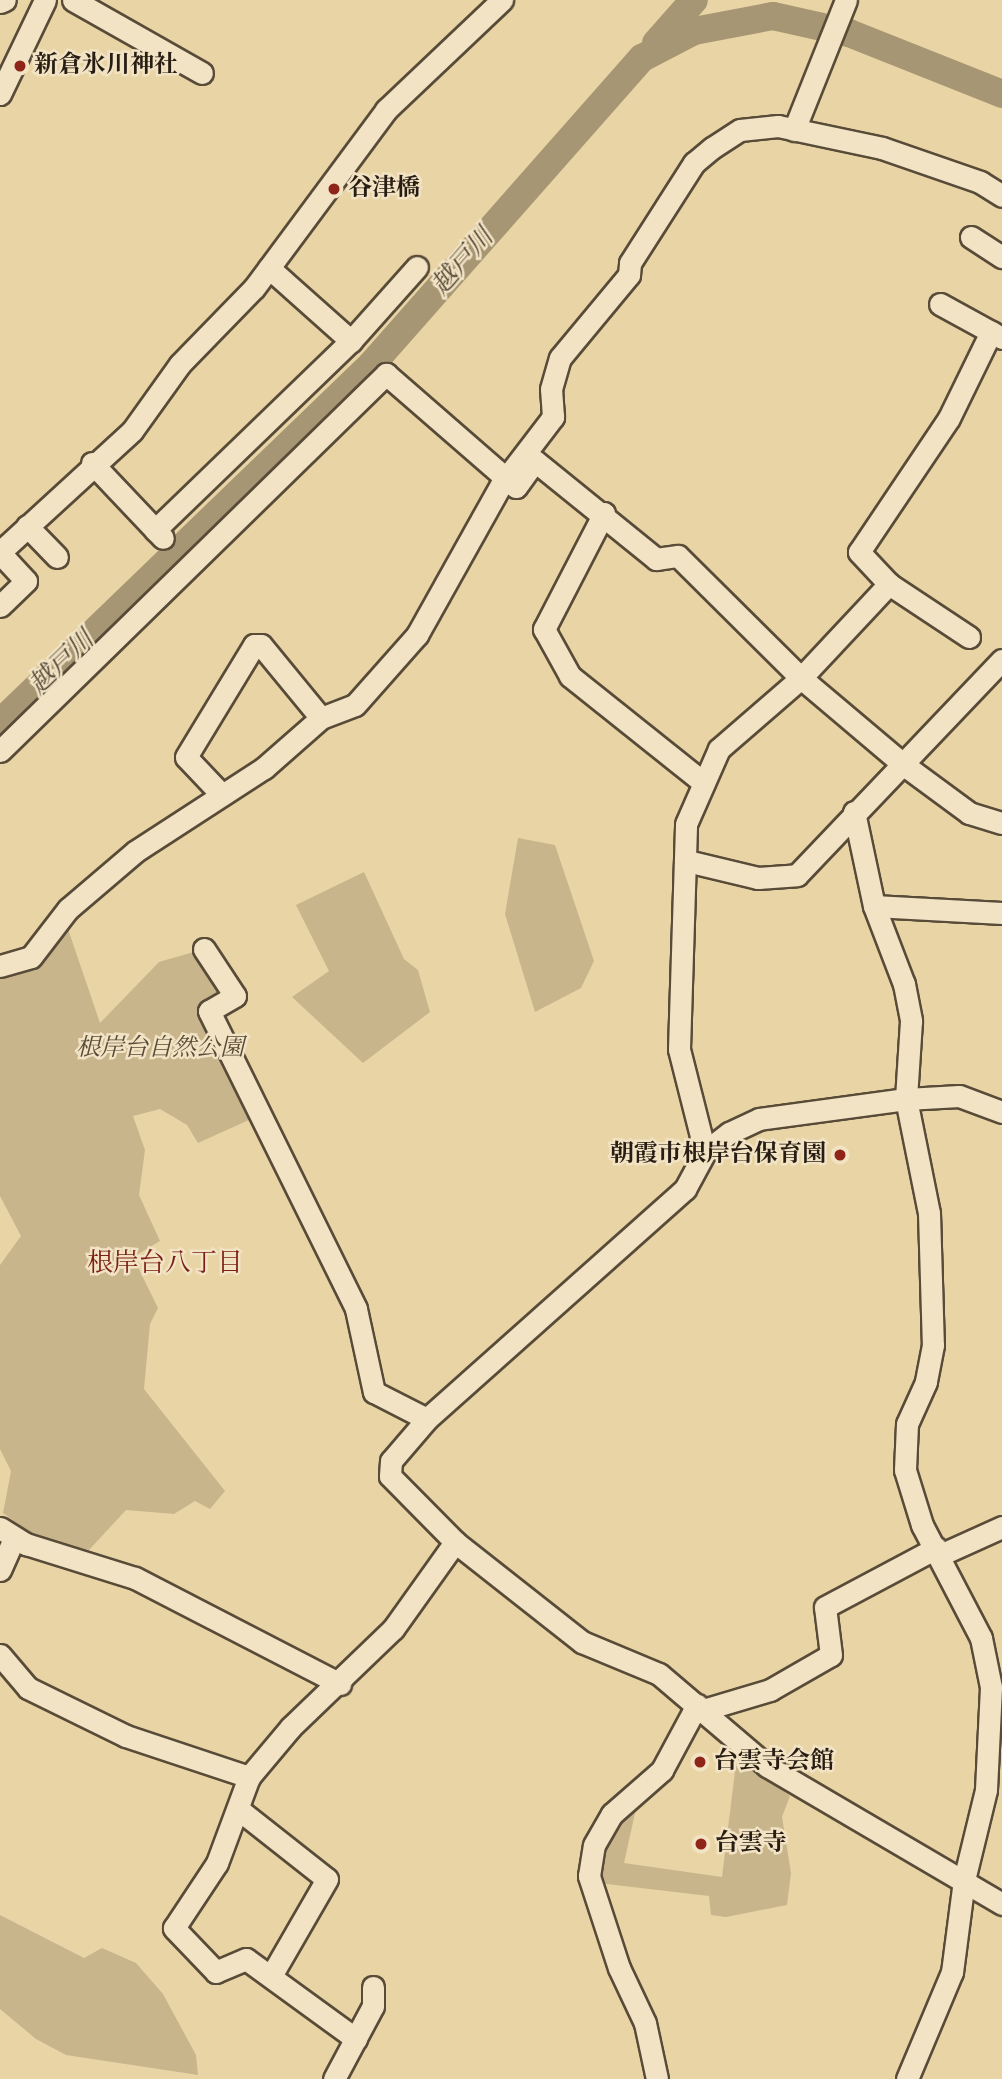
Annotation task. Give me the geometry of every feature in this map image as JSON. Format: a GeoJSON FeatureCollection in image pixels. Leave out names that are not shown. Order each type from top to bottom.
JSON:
{"type":"FeatureCollection","features":[{"type":"Feature","properties":{"kind":"street"},"geometry":{"type":"LineString","coordinates":[[0,2],[5,0]]}},
{"type":"Feature","properties":{"kind":"street"},"geometry":{"type":"LineString","coordinates":[[0,94],[45,0]]}},
{"type":"Feature","properties":{"kind":"street"},"geometry":{"type":"LineString","coordinates":[[73,0],[202,73]]}},
{"type":"Feature","properties":{"kind":"street"},"geometry":{"type":"LineString","coordinates":[[0,606],[26,582],[0,552],[92,463],[132,431],[180,364],[269,268],[386,110],[502,0]]}},
{"type":"Feature","properties":{"kind":"street"},"geometry":{"type":"LineString","coordinates":[[794,130],[839,18]]}},
{"type":"Feature","properties":{"kind":"street"},"geometry":{"type":"LineString","coordinates":[[0,966],[31,957],[68,909],[136,850],[222,795],[321,718],[355,705],[427,622],[506,478],[553,417],[551,389],[560,358],[629,275],[630,263],[667,215],[694,163],[740,130],[794,130],[882,148],[980,182],[1002,196]]}},
{"type":"Feature","properties":{"kind":"street"},"geometry":{"type":"LineString","coordinates":[[971,237],[1002,257]]}},
{"type":"Feature","properties":{"kind":"street"},"geometry":{"type":"LineString","coordinates":[[92,463],[159,534],[351,341],[417,267]]}},
{"type":"Feature","properties":{"kind":"street"},"geometry":{"type":"LineString","coordinates":[[269,268],[351,341]]}},
{"type":"Feature","properties":{"kind":"street"},"geometry":{"type":"LineString","coordinates":[[940,304],[996,335],[949,418],[859,552],[889,584],[968,637]]}},
{"type":"Feature","properties":{"kind":"street"},"geometry":{"type":"LineString","coordinates":[[0,751],[386,374],[516,487],[535,461],[604,513],[656,559],[678,556],[801,678],[904,765],[969,813],[1002,823]]}},
{"type":"Feature","properties":{"kind":"street"},"geometry":{"type":"LineString","coordinates":[[604,513],[544,629],[570,676],[704,782]]}},
{"type":"Feature","properties":{"kind":"street"},"geometry":{"type":"LineString","coordinates":[[27,526],[57,557]]}},
{"type":"Feature","properties":{"kind":"street"},"geometry":{"type":"LineString","coordinates":[[705,1152],[678,1049],[687,861],[686,824],[719,749],[801,678],[889,584]]}},
{"type":"Feature","properties":{"kind":"street"},"geometry":{"type":"LineString","coordinates":[[222,795],[186,757],[254,645],[261,645],[321,718]]}},
{"type":"Feature","properties":{"kind":"street"},"geometry":{"type":"LineString","coordinates":[[687,861],[758,878],[797,875],[854,811],[904,765],[998,661]]}},
{"type":"Feature","properties":{"kind":"street"},"geometry":{"type":"LineString","coordinates":[[854,811],[874,906],[911,1021],[906,1099],[929,1213],[933,1345],[926,1382],[906,1424],[905,1469],[938,1552],[981,1638],[990,1687],[986,1790],[964,1880],[952,1972],[907,2079]]}},
{"type":"Feature","properties":{"kind":"street"},"geometry":{"type":"LineString","coordinates":[[874,906],[1002,914]]}},
{"type":"Feature","properties":{"kind":"street"},"geometry":{"type":"LineString","coordinates":[[204,949],[235,996],[209,1011],[356,1309],[374,1392],[428,1419]]}},
{"type":"Feature","properties":{"kind":"street"},"geometry":{"type":"LineString","coordinates":[[1002,1112],[959,1096],[906,1099],[759,1119],[705,1152],[685,1189],[428,1419],[391,1461],[390,1476],[455,1542],[583,1642],[659,1674],[801,1788],[1002,1904]]}},
{"type":"Feature","properties":{"kind":"street"},"geometry":{"type":"LineString","coordinates":[[657,2079],[645,2022],[619,1968],[589,1876],[594,1845],[612,1814],[662,1770],[700,1708],[770,1690],[831,1655],[825,1607],[938,1552],[1002,1527]]}},
{"type":"Feature","properties":{"kind":"street"},"geometry":{"type":"LineString","coordinates":[[0,1570],[7,1533],[135,1578],[340,1684]]}},
{"type":"Feature","properties":{"kind":"street"},"geometry":{"type":"LineString","coordinates":[[356,2039],[246,1959],[216,1972],[174,1928],[217,1863],[249,1777],[291,1727],[340,1684],[393,1629],[455,1542]]}},
{"type":"Feature","properties":{"kind":"street"},"geometry":{"type":"LineString","coordinates":[[0,1655],[28,1688],[135,1741],[249,1777]]}},
{"type":"Feature","properties":{"kind":"street"},"geometry":{"type":"LineString","coordinates":[[238,1809],[327,1879],[271,1976]]}},
{"type":"Feature","properties":{"kind":"street"},"geometry":{"type":"LineString","coordinates":[[336,2078],[373,2006],[373,1987]]}},
{"type":"Feature","properties":{"kind":"green space"},"geometry":{"type":"Polygon","coordinates":[[[518,838],[555,845],[594,961],[581,988],[535,1012],[505,914],[518,838]]]}},
{"type":"Feature","properties":{"kind":"green space"},"geometry":{"type":"Polygon","coordinates":[[[364,872],[404,959],[418,970],[430,1012],[363,1063],[292,997],[329,971],[296,905],[364,872]]]}},
{"type":"Feature","properties":{"kind":"green space","name":"根岸台自然公園"},"geometry":{"type":"Polygon","coordinates":[[[68,929],[100,1023],[159,962],[204,949],[235,996],[209,1011],[260,1115],[198,1143],[187,1125],[160,1109],[133,1116],[145,1150],[139,1195],[160,1241],[133,1257],[158,1308],[150,1324],[144,1389],[225,1491],[210,1509],[195,1501],[174,1514],[126,1510],[89,1550],[40,1540],[3,1513],[11,1471],[0,1449],[0,1265],[21,1236],[0,1196],[0,976],[36,965],[68,929]]]}},
{"type":"Feature","properties":{"kind":"green space"},"geometry":{"type":"Polygon","coordinates":[[[737,1755],[790,1796],[782,1817],[791,1873],[787,1905],[726,1917],[711,1915],[709,1896],[598,1883],[610,1831],[628,1810],[635,1813],[624,1863],[722,1877],[737,1755]]]}},
{"type":"Feature","properties":{"kind":"green space"},"geometry":{"type":"Polygon","coordinates":[[[0,1915],[84,1958],[102,1948],[136,1963],[163,1994],[196,2055],[198,2075],[66,2055],[36,2039],[0,2009],[0,1915]]]}},
{"type":"Feature","properties":{"kind":"waterway"},"geometry":{"type":"LineString","coordinates":[[656,43],[694,0]]}},
{"type":"Feature","properties":{"kind":"waterway","name":"越戸川"},"geometry":{"type":"LineString","coordinates":[[0,723],[372,364],[642,58],[694,31],[773,16],[849,33],[1002,94]]}},
{"type":"Feature","properties":{"kind":"place","name":"新倉氷川神社"},"geometry":{"type":"Point","coordinates":[20,66]}},
{"type":"Feature","properties":{"kind":"place","name":"谷津橋"},"geometry":{"type":"Point","coordinates":[334,189]}},
{"type":"Feature","properties":{"kind":"place","name":"朝霞市根岸台保育園"},"geometry":{"type":"Point","coordinates":[840,1155]}},
{"type":"Feature","properties":{"kind":"place","name":"台雲寺会館"},"geometry":{"type":"Point","coordinates":[700,1762]}},
{"type":"Feature","properties":{"kind":"place","name":"台雲寺"},"geometry":{"type":"Point","coordinates":[701,1844]}},
{"type":"Feature","properties":{"kind":"district","name":"根岸台八丁目"},"geometry":{"type":"Point","coordinates":[165,1264]}}]}
